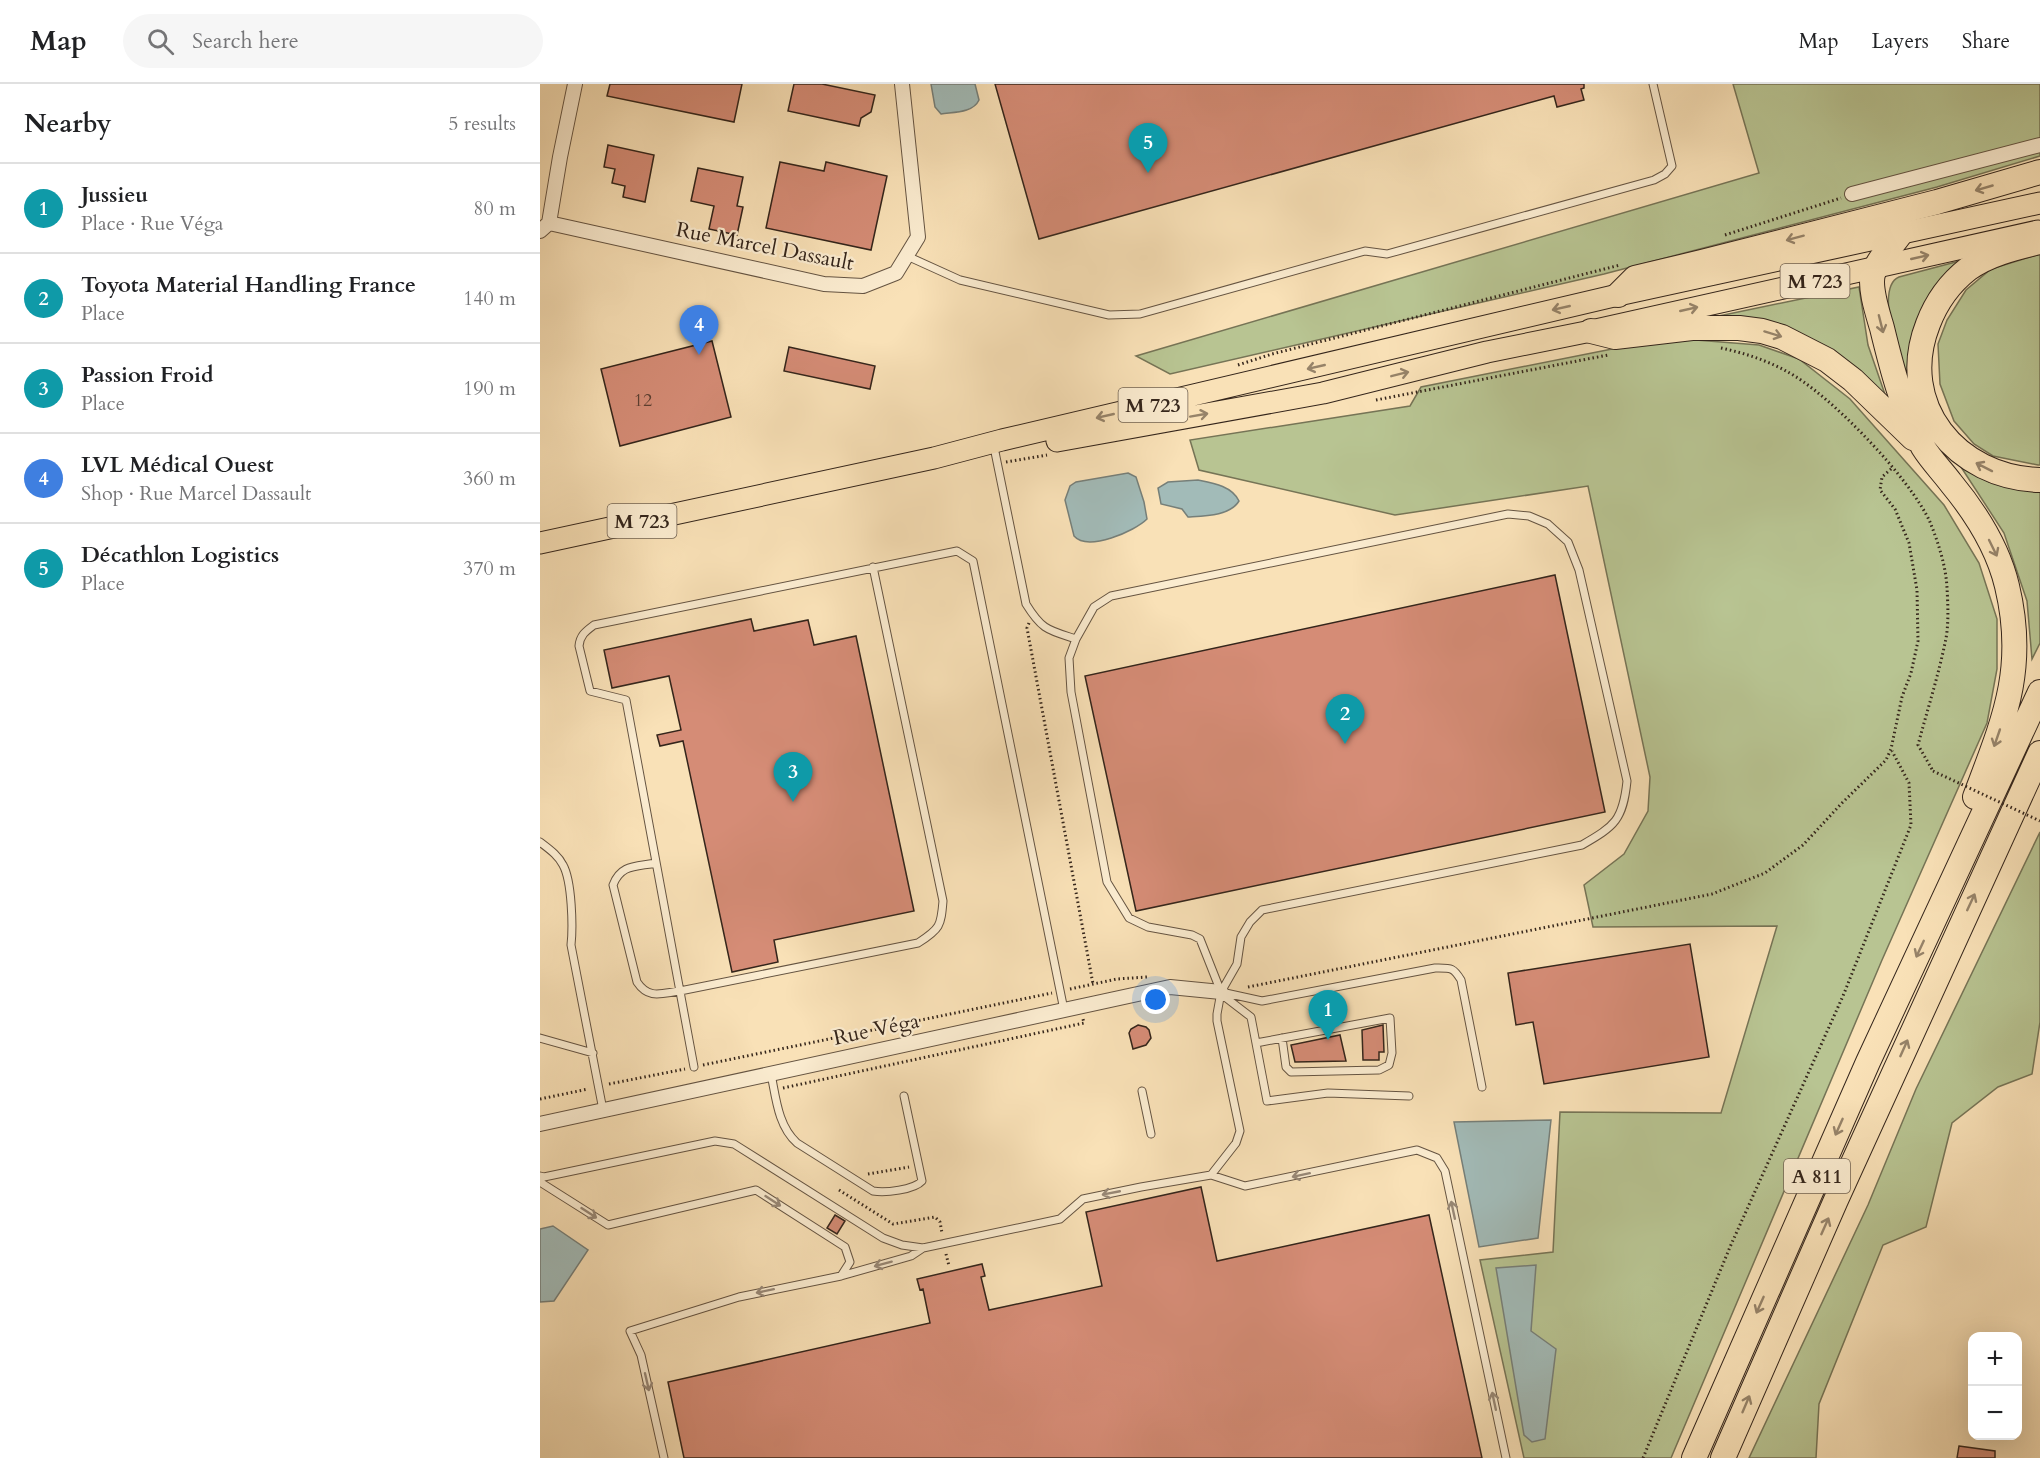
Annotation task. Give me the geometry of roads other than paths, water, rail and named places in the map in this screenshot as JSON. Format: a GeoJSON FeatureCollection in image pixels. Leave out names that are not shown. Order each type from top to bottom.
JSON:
{"type":"FeatureCollection","features":[{"type":"Feature","properties":{"kind":"highway"},"geometry":{"type":"LineString","coordinates":[[1618,295],[1635,278],[1937,202],[2040,172]]}},
{"type":"Feature","properties":{"kind":"highway"},"geometry":{"type":"LineString","coordinates":[[1900,233],[1872,276],[1874,298],[1898,392],[1924,448]]}},
{"type":"Feature","properties":{"kind":"highway"},"geometry":{"type":"LineString","coordinates":[[2040,242],[1991,256],[1979,262],[1950,287],[1934,310],[1923,334],[1919,373],[1926,407],[1940,432],[1951,444],[1973,462],[1994,472],[2020,479],[2040,480]]}},
{"type":"Feature","properties":{"kind":"highway"},"geometry":{"type":"LineString","coordinates":[[1591,331],[1615,337],[1658,331],[1730,328],[1762,331],[1782,337],[1827,360],[1853,380],[1924,448],[1962,498],[1988,539],[2007,584],[2015,638],[2015,665],[2006,709],[1974,798],[1940,881],[1944,896]]}},
{"type":"Feature","properties":{"kind":"highway","name":"A 811"},"geometry":{"type":"LineString","coordinates":[[1694,1458],[1944,896],[2040,692]]}},
{"type":"Feature","properties":{"kind":"highway","name":"A 811"},"geometry":{"type":"LineString","coordinates":[[1723,1458],[1836,1200],[2040,753]]}},
{"type":"Feature","properties":{"kind":"main road","name":"M 723"},"geometry":{"type":"LineString","coordinates":[[540,543],[934,458],[1618,295],[2040,203]]}},
{"type":"Feature","properties":{"kind":"main road","name":"M 723"},"geometry":{"type":"LineString","coordinates":[[934,458],[996,458],[1323,393],[1463,358],[2040,231]]}},
{"type":"Feature","properties":{"kind":"street"},"geometry":{"type":"LineString","coordinates":[[545,227],[575,84]]}},
{"type":"Feature","properties":{"kind":"street","name":"Rue Marcel Dassault"},"geometry":{"type":"LineString","coordinates":[[545,227],[825,284],[863,286],[896,273],[918,237],[902,84]]}},
{"type":"Feature","properties":{"kind":"street"},"geometry":{"type":"LineString","coordinates":[[1851,194],[2040,144]]}},
{"type":"Feature","properties":{"kind":"street","name":"Rue Véga"},"geometry":{"type":"LineString","coordinates":[[540,1124],[1170,987],[1221,993]]}},
{"type":"Feature","properties":{"kind":"lane"},"geometry":{"type":"LineString","coordinates":[[907,256],[960,280],[1109,315],[1140,314],[1365,251],[1387,254],[1654,180],[1665,174],[1672,166],[1653,84]]}},
{"type":"Feature","properties":{"kind":"lane"},"geometry":{"type":"LineString","coordinates":[[996,458],[1026,604],[1032,615],[1046,630],[1076,639]]}},
{"type":"Feature","properties":{"kind":"lane"},"geometry":{"type":"LineString","coordinates":[[1211,1175],[1236,1143],[1240,1131],[1217,1021],[1221,993],[1237,964],[1241,937],[1250,922],[1262,910],[1582,845],[1607,831],[1619,815],[1625,802],[1628,781],[1579,570],[1568,542],[1548,524],[1537,518],[1508,514],[1111,596],[1094,607],[1076,639],[1069,658],[1071,692],[1107,882],[1129,918],[1148,927],[1192,935],[1200,939],[1221,993],[1251,1017],[1267,1101],[1328,1093],[1409,1096]]}},
{"type":"Feature","properties":{"kind":"lane"},"geometry":{"type":"LineString","coordinates":[[694,1067],[626,700],[590,691],[579,646],[583,633],[594,625],[957,551],[974,561],[1064,1010]]}},
{"type":"Feature","properties":{"kind":"lane"},"geometry":{"type":"LineString","coordinates":[[656,863],[622,870],[616,875],[613,885],[637,982],[643,990],[651,994],[680,991],[918,943],[935,932],[942,921],[943,901],[873,567]]}},
{"type":"Feature","properties":{"kind":"lane"},"geometry":{"type":"LineString","coordinates":[[540,842],[558,856],[565,867],[572,917],[571,945],[603,1110]]}},
{"type":"Feature","properties":{"kind":"lane"},"geometry":{"type":"LineString","coordinates":[[1221,993],[1262,1001],[1435,968],[1450,968],[1461,980],[1482,1087]]}},
{"type":"Feature","properties":{"kind":"lane"},"geometry":{"type":"LineString","coordinates":[[1256,1043],[1282,1038],[1390,1018],[1392,1053],[1389,1065],[1379,1070],[1291,1072],[1286,1067],[1282,1038]]}},
{"type":"Feature","properties":{"kind":"lane"},"geometry":{"type":"LineString","coordinates":[[540,1038],[592,1053]]}},
{"type":"Feature","properties":{"kind":"lane"},"geometry":{"type":"LineString","coordinates":[[771,1074],[783,1125],[788,1135],[873,1191],[884,1193],[918,1185],[922,1181],[904,1096]]}},
{"type":"Feature","properties":{"kind":"lane"},"geometry":{"type":"LineString","coordinates":[[1142,1091],[1151,1134]]}},
{"type":"Feature","properties":{"kind":"lane"},"geometry":{"type":"LineString","coordinates":[[540,1176],[715,1141],[734,1144],[883,1238],[902,1245],[923,1248],[1060,1219],[1083,1199],[1211,1175],[1245,1186],[1417,1150],[1437,1158],[1445,1171],[1506,1458]]}},
{"type":"Feature","properties":{"kind":"lane"},"geometry":{"type":"LineString","coordinates":[[540,1182],[608,1225],[756,1190],[845,1247],[850,1262],[841,1276]]}},
{"type":"Feature","properties":{"kind":"lane"},"geometry":{"type":"LineString","coordinates":[[664,1458],[641,1355],[630,1330],[739,1297],[841,1276],[911,1256],[923,1248]]}},
{"type":"Feature","properties":{"kind":"water"},"geometry":{"type":"Polygon","coordinates":[[[931,84],[975,84],[979,100],[968,110],[941,114],[935,107],[931,84]]]}},
{"type":"Feature","properties":{"kind":"water"},"geometry":{"type":"Polygon","coordinates":[[[1128,473],[1136,477],[1147,519],[1122,534],[1100,541],[1090,542],[1074,536],[1065,500],[1070,486],[1076,482],[1128,473]]]}},
{"type":"Feature","properties":{"kind":"water"},"geometry":{"type":"Polygon","coordinates":[[[1198,480],[1227,489],[1239,501],[1235,506],[1223,512],[1188,517],[1182,509],[1161,504],[1158,488],[1168,482],[1198,480]]]}},
{"type":"Feature","properties":{"kind":"water"},"geometry":{"type":"Polygon","coordinates":[[[1551,1120],[1538,1238],[1479,1247],[1454,1122],[1551,1120]]]}},
{"type":"Feature","properties":{"kind":"water"},"geometry":{"type":"Polygon","coordinates":[[[553,1226],[588,1250],[554,1301],[540,1302],[540,1229],[553,1226]]]}},
{"type":"Feature","properties":{"kind":"water"},"geometry":{"type":"Polygon","coordinates":[[[1536,1265],[1531,1331],[1556,1349],[1545,1439],[1532,1442],[1524,1435],[1496,1268],[1536,1265]]]}},
{"type":"Feature","properties":{"kind":"place","name":"Décathlon Logistics"},"geometry":{"type":"Point","coordinates":[1148,173]}},
{"type":"Feature","properties":{"kind":"place","name":"LVL Médical Ouest"},"geometry":{"type":"Point","coordinates":[699,355]}},
{"type":"Feature","properties":{"kind":"place","name":"Toyota Material Handling France"},"geometry":{"type":"Point","coordinates":[1345,744]}},
{"type":"Feature","properties":{"kind":"place","name":"Passion Froid"},"geometry":{"type":"Point","coordinates":[793,802]}},
{"type":"Feature","properties":{"kind":"place","name":"Jussieu"},"geometry":{"type":"Point","coordinates":[1328,1040]}}]}
